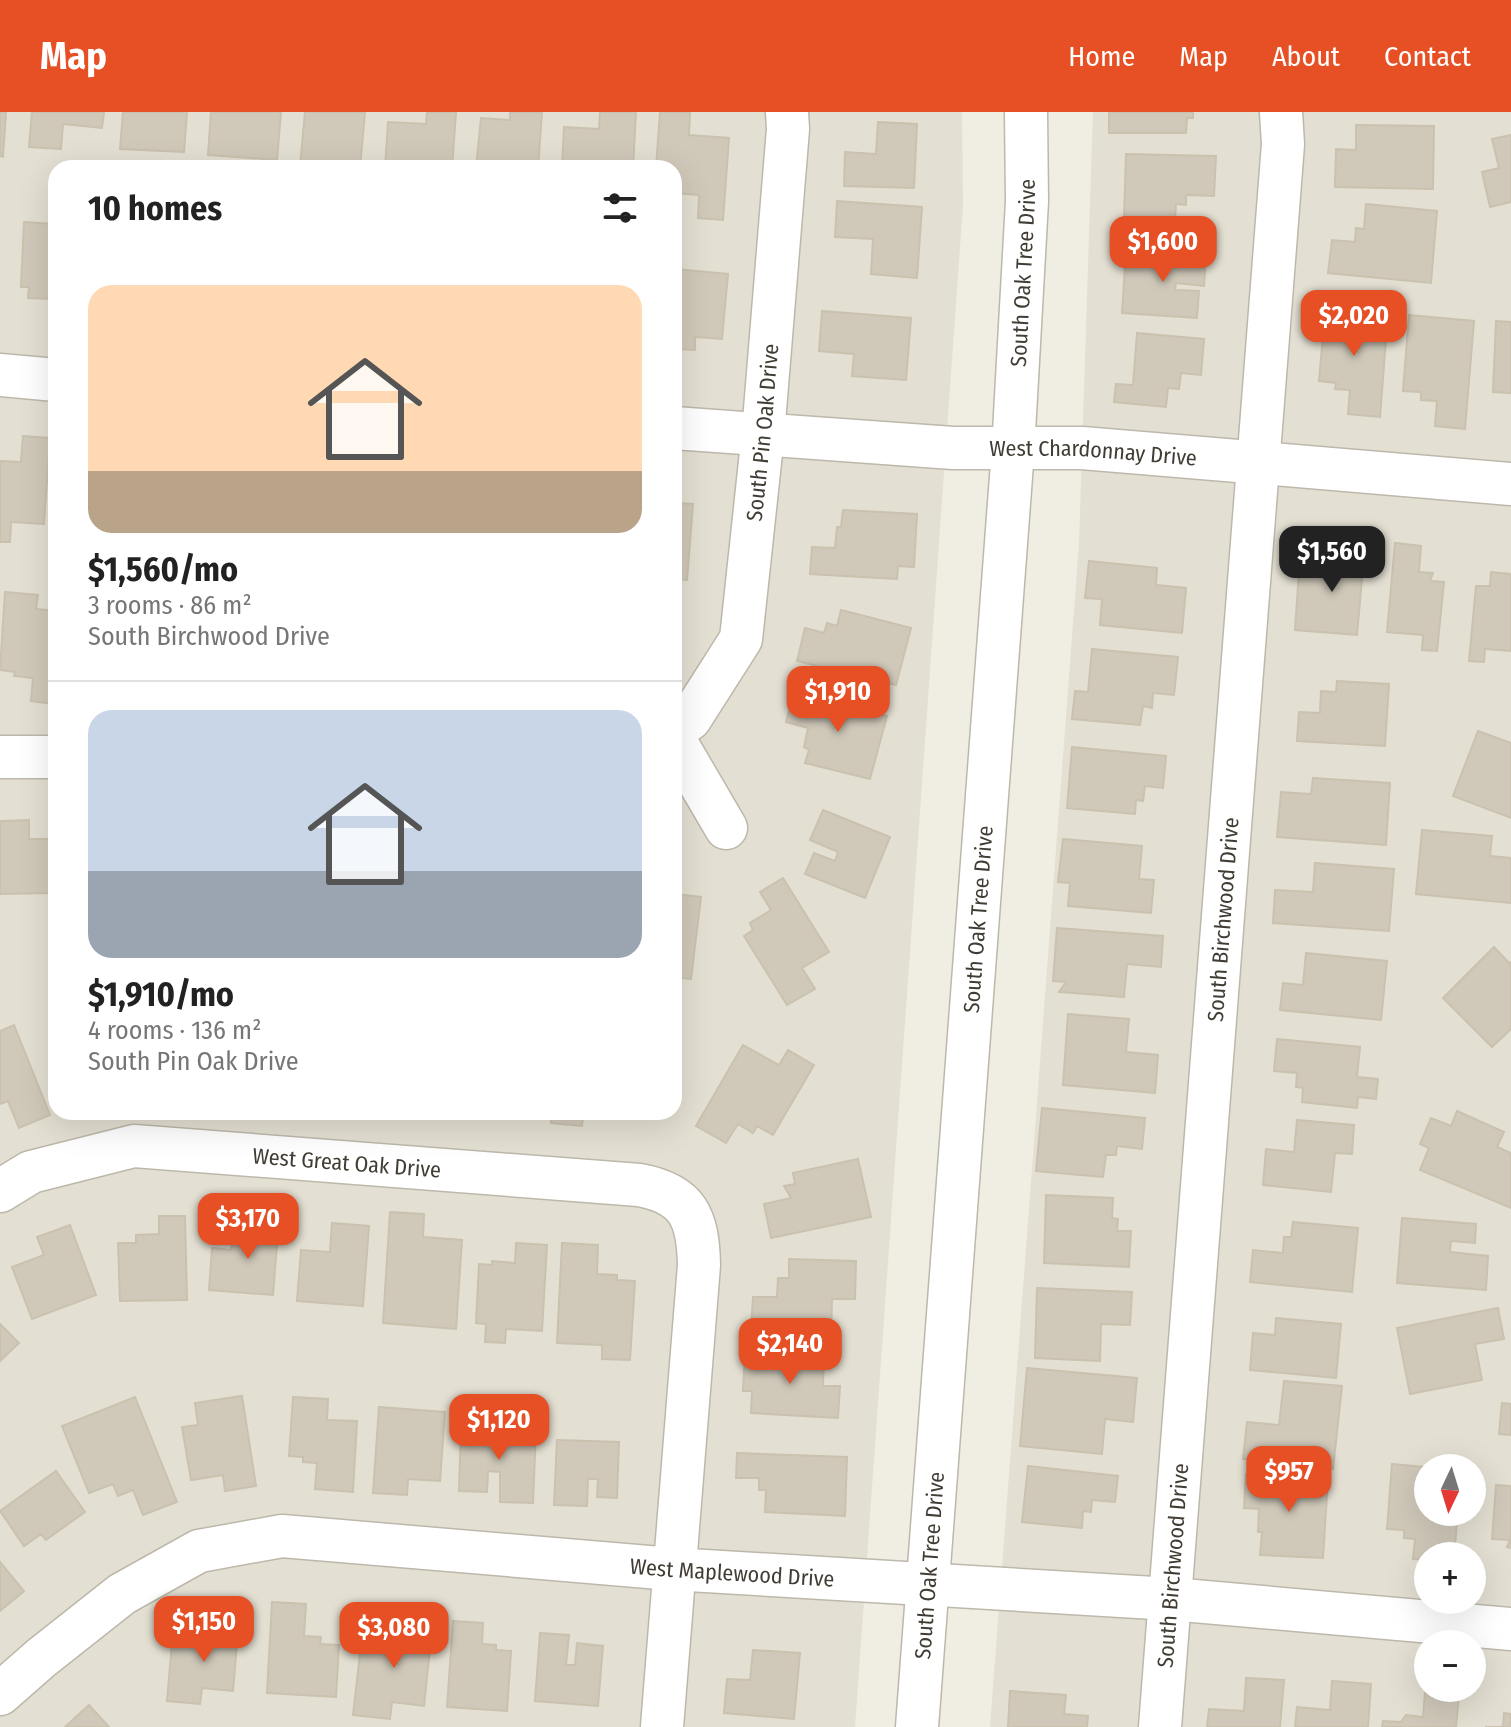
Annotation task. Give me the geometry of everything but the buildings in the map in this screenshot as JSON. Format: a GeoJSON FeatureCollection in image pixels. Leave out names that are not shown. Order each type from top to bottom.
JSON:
{"type":"FeatureCollection","features":[{"type":"Feature","properties":{"kind":"street","name":"South Pin Oak Drive"},"geometry":{"type":"LineString","coordinates":[[682,724],[690,719],[741,639],[763,434],[787,112]]}},
{"type":"Feature","properties":{"kind":"street","name":"South Oak Tree Drive"},"geometry":{"type":"LineString","coordinates":[[917,1727],[1013,450],[1027,201],[1026,112]]}},
{"type":"Feature","properties":{"kind":"street","name":"South Birchwood Drive"},"geometry":{"type":"LineString","coordinates":[[1160,1727],[1283,144],[1281,112]]}},
{"type":"Feature","properties":{"kind":"street"},"geometry":{"type":"LineString","coordinates":[[0,375],[48,379]]}},
{"type":"Feature","properties":{"kind":"street","name":"West Chardonnay Drive"},"geometry":{"type":"LineString","coordinates":[[682,429],[942,448],[1082,448],[1511,484]]}},
{"type":"Feature","properties":{"kind":"street"},"geometry":{"type":"LineString","coordinates":[[682,753],[726,828]]}},
{"type":"Feature","properties":{"kind":"street"},"geometry":{"type":"LineString","coordinates":[[0,757],[48,757]]}},
{"type":"Feature","properties":{"kind":"street","name":"West Great Oak Drive"},"geometry":{"type":"LineString","coordinates":[[0,1191],[31,1172],[134,1146],[639,1185],[659,1189],[700,1208],[699,1265],[672,1569]]}},
{"type":"Feature","properties":{"kind":"street","name":"West Maplewood Drive"},"geometry":{"type":"LineString","coordinates":[[0,1694],[122,1594],[199,1551],[282,1536],[672,1569],[1171,1599],[1511,1629]]}},
{"type":"Feature","properties":{"kind":"street"},"geometry":{"type":"LineString","coordinates":[[662,1727],[672,1569]]}},
{"type":"Feature","properties":{"kind":"shaded area"},"geometry":{"type":"Polygon","coordinates":[[[0,112],[962,112],[963,205],[855,1727],[0,1727],[0,112]]]}},
{"type":"Feature","properties":{"kind":"shaded area"},"geometry":{"type":"Polygon","coordinates":[[[1093,112],[1511,112],[1511,1727],[990,1727],[1079,544],[1093,112]]]}}]}
